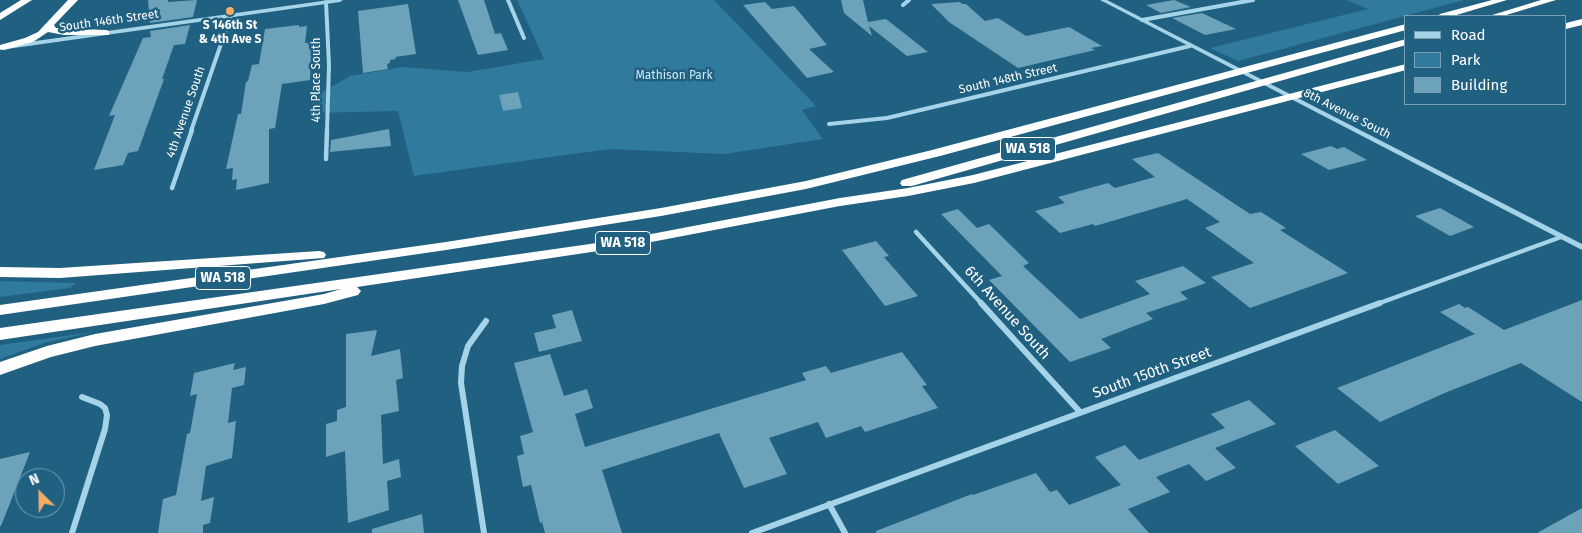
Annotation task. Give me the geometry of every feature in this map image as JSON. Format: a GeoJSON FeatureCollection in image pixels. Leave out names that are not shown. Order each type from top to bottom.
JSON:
{"type":"FeatureCollection","features":[{"type":"Feature","properties":{"kind":"highway"},"geometry":{"type":"LineString","coordinates":[[0,17],[27,0]]}},
{"type":"Feature","properties":{"kind":"highway"},"geometry":{"type":"LineString","coordinates":[[2,47],[34,38],[50,26],[73,0]]}},
{"type":"Feature","properties":{"kind":"highway"},"geometry":{"type":"LineString","coordinates":[[1447,15],[1502,0]]}},
{"type":"Feature","properties":{"kind":"highway"},"geometry":{"type":"LineString","coordinates":[[1498,15],[1551,0]]}},
{"type":"Feature","properties":{"kind":"highway"},"geometry":{"type":"LineString","coordinates":[[1567,26],[1582,22]]}},
{"type":"Feature","properties":{"kind":"highway"},"geometry":{"type":"LineString","coordinates":[[50,26],[52,30],[64,32],[106,33]]}},
{"type":"Feature","properties":{"kind":"highway","name":"WA 518"},"geometry":{"type":"LineString","coordinates":[[0,310],[446,246],[661,212],[806,185],[936,153],[1404,28]]}},
{"type":"Feature","properties":{"kind":"highway","name":"WA 518"},"geometry":{"type":"LineString","coordinates":[[0,334],[624,243],[840,202],[1404,43]]}},
{"type":"Feature","properties":{"kind":"highway"},"geometry":{"type":"LineString","coordinates":[[840,202],[908,192],[974,179],[1404,68]]}},
{"type":"Feature","properties":{"kind":"highway"},"geometry":{"type":"LineString","coordinates":[[0,272],[60,273],[446,246]]}},
{"type":"Feature","properties":{"kind":"highway"},"geometry":{"type":"LineString","coordinates":[[0,369],[47,352],[94,340],[324,299],[405,275]]}},
{"type":"Feature","properties":{"kind":"street","name":"South 146th Street"},"geometry":{"type":"LineString","coordinates":[[2,47],[340,0]]}},
{"type":"Feature","properties":{"kind":"street"},"geometry":{"type":"LineString","coordinates":[[508,0],[524,38]]}},
{"type":"Feature","properties":{"kind":"street"},"geometry":{"type":"LineString","coordinates":[[903,5],[909,0]]}},
{"type":"Feature","properties":{"kind":"street","name":"8th Avenue South"},"geometry":{"type":"LineString","coordinates":[[1103,0],[1582,248]]}},
{"type":"Feature","properties":{"kind":"street"},"geometry":{"type":"LineString","coordinates":[[1142,20],[1254,0]]}},
{"type":"Feature","properties":{"kind":"street","name":"4th Place South"},"geometry":{"type":"LineString","coordinates":[[326,2],[329,65],[326,159]]}},
{"type":"Feature","properties":{"kind":"street","name":"4th Avenue South"},"geometry":{"type":"LineString","coordinates":[[172,188],[231,15]]}},
{"type":"Feature","properties":{"kind":"street","name":"South 148th Street"},"geometry":{"type":"LineString","coordinates":[[829,124],[886,118],[1190,46]]}},
{"type":"Feature","properties":{"kind":"street","name":"6th Avenue South"},"geometry":{"type":"LineString","coordinates":[[916,232],[1080,412]]}},
{"type":"Feature","properties":{"kind":"street","name":"South 150th Street"},"geometry":{"type":"LineString","coordinates":[[752,533],[1561,237]]}},
{"type":"Feature","properties":{"kind":"street"},"geometry":{"type":"LineString","coordinates":[[484,533],[460,383],[462,366],[468,346],[486,321]]}},
{"type":"Feature","properties":{"kind":"street"},"geometry":{"type":"LineString","coordinates":[[72,533],[105,428],[107,415],[105,408],[100,404],[82,397]]}},
{"type":"Feature","properties":{"kind":"street"},"geometry":{"type":"LineString","coordinates":[[829,504],[845,533]]}},
{"type":"Feature","properties":{"kind":"green space","name":"Mathison Park"},"geometry":{"type":"Polygon","coordinates":[[[517,0],[714,0],[816,106],[802,110],[823,139],[724,154],[609,149],[414,176],[398,111],[313,113],[312,98],[350,76],[403,67],[467,72],[544,59],[517,0]]]}},
{"type":"Feature","properties":{"kind":"green space"},"geometry":{"type":"Polygon","coordinates":[[[1347,0],[1464,0],[1238,61],[1210,48],[1368,9],[1347,0]]]}},
{"type":"Feature","properties":{"kind":"green space"},"geometry":{"type":"Polygon","coordinates":[[[0,281],[76,283],[70,288],[0,297],[0,281]]]}},
{"type":"Feature","properties":{"kind":"green space"},"geometry":{"type":"Polygon","coordinates":[[[93,332],[44,343],[0,359],[0,345],[93,332]]]}},
{"type":"Feature","properties":{"kind":"building"},"geometry":{"type":"Polygon","coordinates":[[[148,0],[168,0],[168,2],[197,0],[193,17],[150,23],[148,0]]]}},
{"type":"Feature","properties":{"kind":"building"},"geometry":{"type":"Polygon","coordinates":[[[458,0],[484,0],[495,34],[501,33],[508,50],[478,55],[458,0]]]}},
{"type":"Feature","properties":{"kind":"building"},"geometry":{"type":"Polygon","coordinates":[[[841,0],[863,0],[868,22],[886,19],[928,52],[907,56],[869,26],[872,36],[844,13],[841,0]]]}},
{"type":"Feature","properties":{"kind":"building"},"geometry":{"type":"Polygon","coordinates":[[[1174,0],[1191,7],[1161,13],[1146,5],[1174,0]]]}},
{"type":"Feature","properties":{"kind":"building"},"geometry":{"type":"Polygon","coordinates":[[[765,2],[772,9],[794,6],[827,45],[809,49],[834,72],[807,78],[743,5],[765,2]]]}},
{"type":"Feature","properties":{"kind":"building"},"geometry":{"type":"Polygon","coordinates":[[[960,2],[966,4],[985,21],[998,18],[1026,36],[1069,27],[1102,46],[1091,48],[1095,50],[1018,68],[949,22],[931,4],[960,2]]]}},
{"type":"Feature","properties":{"kind":"building"},"geometry":{"type":"Polygon","coordinates":[[[408,4],[416,54],[395,57],[396,59],[390,60],[390,63],[387,64],[388,69],[363,73],[358,11],[408,4]]]}},
{"type":"Feature","properties":{"kind":"building"},"geometry":{"type":"Polygon","coordinates":[[[1202,13],[1236,29],[1205,35],[1172,18],[1202,13]]]}},
{"type":"Feature","properties":{"kind":"building"},"geometry":{"type":"Polygon","coordinates":[[[190,25],[185,44],[174,45],[138,151],[128,153],[123,165],[94,170],[115,115],[109,116],[143,38],[151,37],[150,31],[190,25]]]}},
{"type":"Feature","properties":{"kind":"building"},"geometry":{"type":"Polygon","coordinates":[[[299,25],[299,27],[307,26],[305,43],[316,42],[314,60],[311,61],[310,80],[282,84],[275,128],[269,129],[269,183],[236,190],[237,179],[232,180],[233,168],[226,169],[238,114],[241,114],[246,82],[248,81],[252,65],[259,64],[265,29],[299,25]]]}},
{"type":"Feature","properties":{"kind":"building"},"geometry":{"type":"Polygon","coordinates":[[[518,92],[522,108],[503,111],[499,95],[518,92]]]}},
{"type":"Feature","properties":{"kind":"building"},"geometry":{"type":"Polygon","coordinates":[[[389,129],[391,146],[330,152],[331,140],[389,129]]]}},
{"type":"Feature","properties":{"kind":"building"},"geometry":{"type":"Polygon","coordinates":[[[1331,146],[1337,149],[1344,147],[1367,160],[1329,170],[1301,154],[1331,146]]]}},
{"type":"Feature","properties":{"kind":"building"},"geometry":{"type":"Polygon","coordinates":[[[1158,153],[1250,214],[1261,212],[1286,228],[1280,230],[1348,273],[1250,308],[1211,277],[1254,263],[1205,228],[1220,222],[1187,199],[1095,226],[1093,224],[1060,233],[1035,211],[1065,203],[1058,197],[1108,183],[1115,188],[1155,177],[1132,159],[1158,153]]]}},
{"type":"Feature","properties":{"kind":"building"},"geometry":{"type":"Polygon","coordinates":[[[1440,208],[1474,227],[1450,236],[1415,216],[1440,208]]]}},
{"type":"Feature","properties":{"kind":"building"},"geometry":{"type":"Polygon","coordinates":[[[958,209],[977,228],[989,224],[1029,263],[1023,266],[1080,319],[1150,294],[1135,281],[1183,266],[1206,283],[1180,292],[1188,299],[1146,313],[1153,319],[1101,339],[1111,348],[1070,362],[989,280],[1002,276],[941,214],[958,209]]]}},
{"type":"Feature","properties":{"kind":"building"},"geometry":{"type":"Polygon","coordinates":[[[876,241],[889,256],[884,257],[918,296],[885,306],[842,250],[876,241]]]}},
{"type":"Feature","properties":{"kind":"building"},"geometry":{"type":"Polygon","coordinates":[[[1582,300],[1582,402],[1521,363],[1447,392],[1380,422],[1337,388],[1475,334],[1440,312],[1459,304],[1465,308],[1468,307],[1504,330],[1582,300]]]}},
{"type":"Feature","properties":{"kind":"building"},"geometry":{"type":"Polygon","coordinates":[[[572,310],[582,341],[539,352],[534,333],[556,328],[552,315],[572,310]]]}},
{"type":"Feature","properties":{"kind":"building"},"geometry":{"type":"Polygon","coordinates":[[[377,330],[371,356],[400,349],[403,378],[396,380],[399,411],[381,415],[383,464],[399,459],[401,477],[387,481],[389,510],[348,523],[345,451],[326,457],[326,424],[337,421],[337,410],[346,407],[346,334],[377,330]]]}},
{"type":"Feature","properties":{"kind":"building"},"geometry":{"type":"Polygon","coordinates":[[[902,352],[927,385],[922,386],[938,408],[865,432],[861,426],[826,438],[818,422],[769,438],[787,474],[744,488],[719,433],[602,470],[622,533],[545,533],[542,522],[540,523],[531,485],[523,487],[517,456],[524,454],[520,436],[533,432],[514,363],[550,354],[564,396],[587,389],[593,408],[575,414],[585,447],[806,380],[802,373],[826,366],[831,373],[902,352]]]}},
{"type":"Feature","properties":{"kind":"building"},"geometry":{"type":"Polygon","coordinates":[[[235,363],[233,370],[246,367],[244,385],[232,388],[228,423],[236,421],[232,458],[206,466],[201,501],[214,497],[210,523],[203,525],[203,533],[158,533],[163,499],[176,495],[187,434],[190,433],[197,394],[190,396],[194,373],[235,363]]]}},
{"type":"Feature","properties":{"kind":"building"},"geometry":{"type":"Polygon","coordinates":[[[1249,400],[1276,424],[1215,448],[1236,468],[1206,481],[1189,464],[1156,477],[1170,492],[1128,509],[1149,533],[876,533],[876,531],[972,494],[1036,473],[1050,492],[1057,490],[1069,505],[1121,485],[1095,457],[1125,445],[1139,460],[1225,428],[1211,414],[1249,400]]]}},
{"type":"Feature","properties":{"kind":"building"},"geometry":{"type":"Polygon","coordinates":[[[1335,430],[1379,466],[1338,484],[1295,446],[1335,430]]]}},
{"type":"Feature","properties":{"kind":"building"},"geometry":{"type":"Polygon","coordinates":[[[30,452],[24,468],[15,468],[15,490],[1,526],[0,526],[0,459],[30,452]]]}},
{"type":"Feature","properties":{"kind":"building"},"geometry":{"type":"Polygon","coordinates":[[[1582,508],[1582,533],[1537,533],[1582,508]]]}},
{"type":"Feature","properties":{"kind":"building"},"geometry":{"type":"Polygon","coordinates":[[[422,514],[424,533],[372,533],[372,529],[422,514]]]}},
{"type":"Feature","properties":{"kind":"place","name":"S 146th St & 4th Ave S"},"geometry":{"type":"Point","coordinates":[230,11]}}]}
